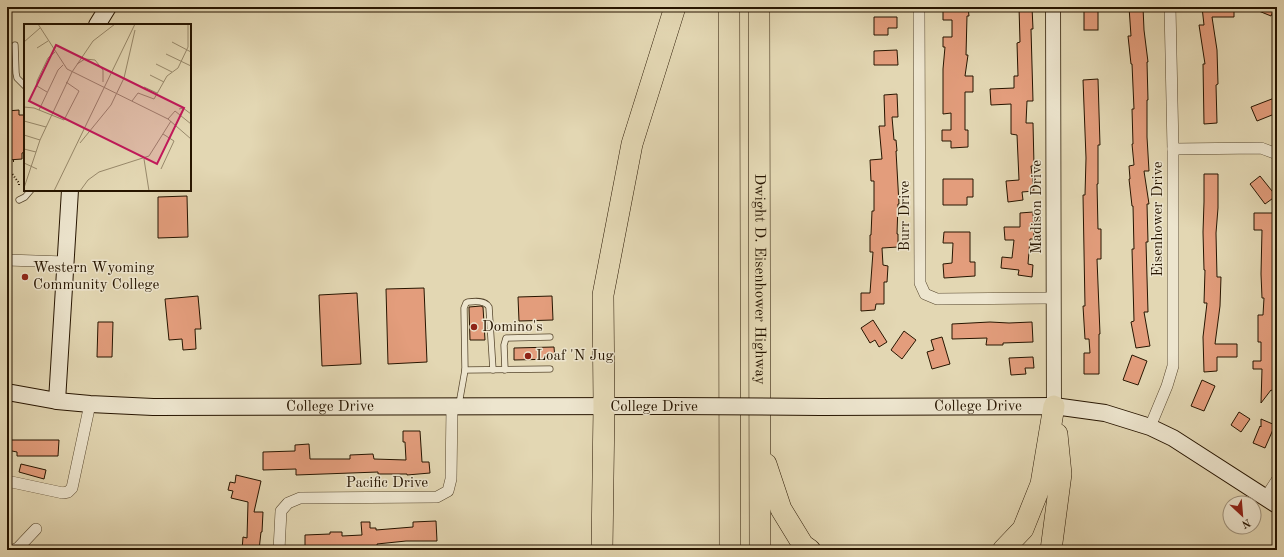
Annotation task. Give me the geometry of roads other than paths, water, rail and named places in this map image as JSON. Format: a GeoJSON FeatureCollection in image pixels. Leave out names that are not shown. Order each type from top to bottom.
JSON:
{"type":"FeatureCollection","features":[{"type":"Feature","properties":{"kind":"highway"},"geometry":{"type":"LineString","coordinates":[[602,550],[604,406],[603,295],[632,144],[675,7]]}},
{"type":"Feature","properties":{"kind":"highway","name":"Dwight D. Eisenhower Highway"},"geometry":{"type":"LineString","coordinates":[[729,7],[730,550]]}},
{"type":"Feature","properties":{"kind":"highway","name":"Dwight D. Eisenhower Highway"},"geometry":{"type":"LineString","coordinates":[[759,7],[760,550]]}},
{"type":"Feature","properties":{"kind":"highway"},"geometry":{"type":"LineString","coordinates":[[1003,550],[1023,529],[1042,484],[1054,406]]}},
{"type":"Feature","properties":{"kind":"highway"},"geometry":{"type":"LineString","coordinates":[[1051,550],[1061,474],[1054,406]]}},
{"type":"Feature","properties":{"kind":"highway"},"geometry":{"type":"LineString","coordinates":[[760,448],[781,509],[804,544],[810,550]]}},
{"type":"Feature","properties":{"kind":"main road"},"geometry":{"type":"LineString","coordinates":[[98,24],[108,7]]}},
{"type":"Feature","properties":{"kind":"main road"},"geometry":{"type":"LineString","coordinates":[[57,400],[70,191]]}},
{"type":"Feature","properties":{"kind":"main road","name":"College Drive"},"geometry":{"type":"LineString","coordinates":[[7,392],[90,404],[153,407],[1054,406],[1105,413],[1150,427],[1173,438],[1271,501]]}},
{"type":"Feature","properties":{"kind":"street","name":"Burr Drive"},"geometry":{"type":"LineString","coordinates":[[919,7],[920,283],[926,294],[937,299],[1054,298]]}},
{"type":"Feature","properties":{"kind":"street","name":"Madison Drive"},"geometry":{"type":"LineString","coordinates":[[1053,7],[1054,406]]}},
{"type":"Feature","properties":{"kind":"street","name":"Eisenhower Drive"},"geometry":{"type":"LineString","coordinates":[[1150,427],[1167,386],[1173,366],[1173,149],[1170,7]]}},
{"type":"Feature","properties":{"kind":"street"},"geometry":{"type":"LineString","coordinates":[[1173,149],[1261,148],[1277,154]]}},
{"type":"Feature","properties":{"kind":"street"},"geometry":{"type":"LineString","coordinates":[[7,260],[65,262]]}},
{"type":"Feature","properties":{"kind":"street"},"geometry":{"type":"LineString","coordinates":[[7,481],[64,493],[68,492],[72,488],[90,404]]}},
{"type":"Feature","properties":{"kind":"street","name":"Pacific Drive"},"geometry":{"type":"LineString","coordinates":[[279,550],[281,511],[288,503],[300,498],[437,497],[448,490],[451,479],[455,407]]}},
{"type":"Feature","properties":{"kind":"street"},"geometry":{"type":"LineString","coordinates":[[1271,501],[1277,480]]}},
{"type":"Feature","properties":{"kind":"street"},"geometry":{"type":"LineString","coordinates":[[13,550],[18,548],[36,529]]}},
{"type":"Feature","properties":{"kind":"lane"},"geometry":{"type":"LineString","coordinates":[[15,45],[17,78],[24,85]]}},
{"type":"Feature","properties":{"kind":"lane"},"geometry":{"type":"LineString","coordinates":[[19,200],[25,197],[30,191]]}},
{"type":"Feature","properties":{"kind":"lane"},"geometry":{"type":"LineString","coordinates":[[455,407],[465,370],[464,308],[466,303],[485,302],[490,310],[493,370]]}},
{"type":"Feature","properties":{"kind":"lane"},"geometry":{"type":"LineString","coordinates":[[505,370],[504,345],[506,338],[550,337]]}},
{"type":"Feature","properties":{"kind":"lane"},"geometry":{"type":"LineString","coordinates":[[465,370],[550,369]]}},
{"type":"Feature","properties":{"kind":"place","name":"Western Wyoming Community College"},"geometry":{"type":"Point","coordinates":[25,277]}},
{"type":"Feature","properties":{"kind":"place","name":"Domino's"},"geometry":{"type":"Point","coordinates":[474,327]}},
{"type":"Feature","properties":{"kind":"place","name":"Loaf 'N Jug"},"geometry":{"type":"Point","coordinates":[528,356]}}]}
